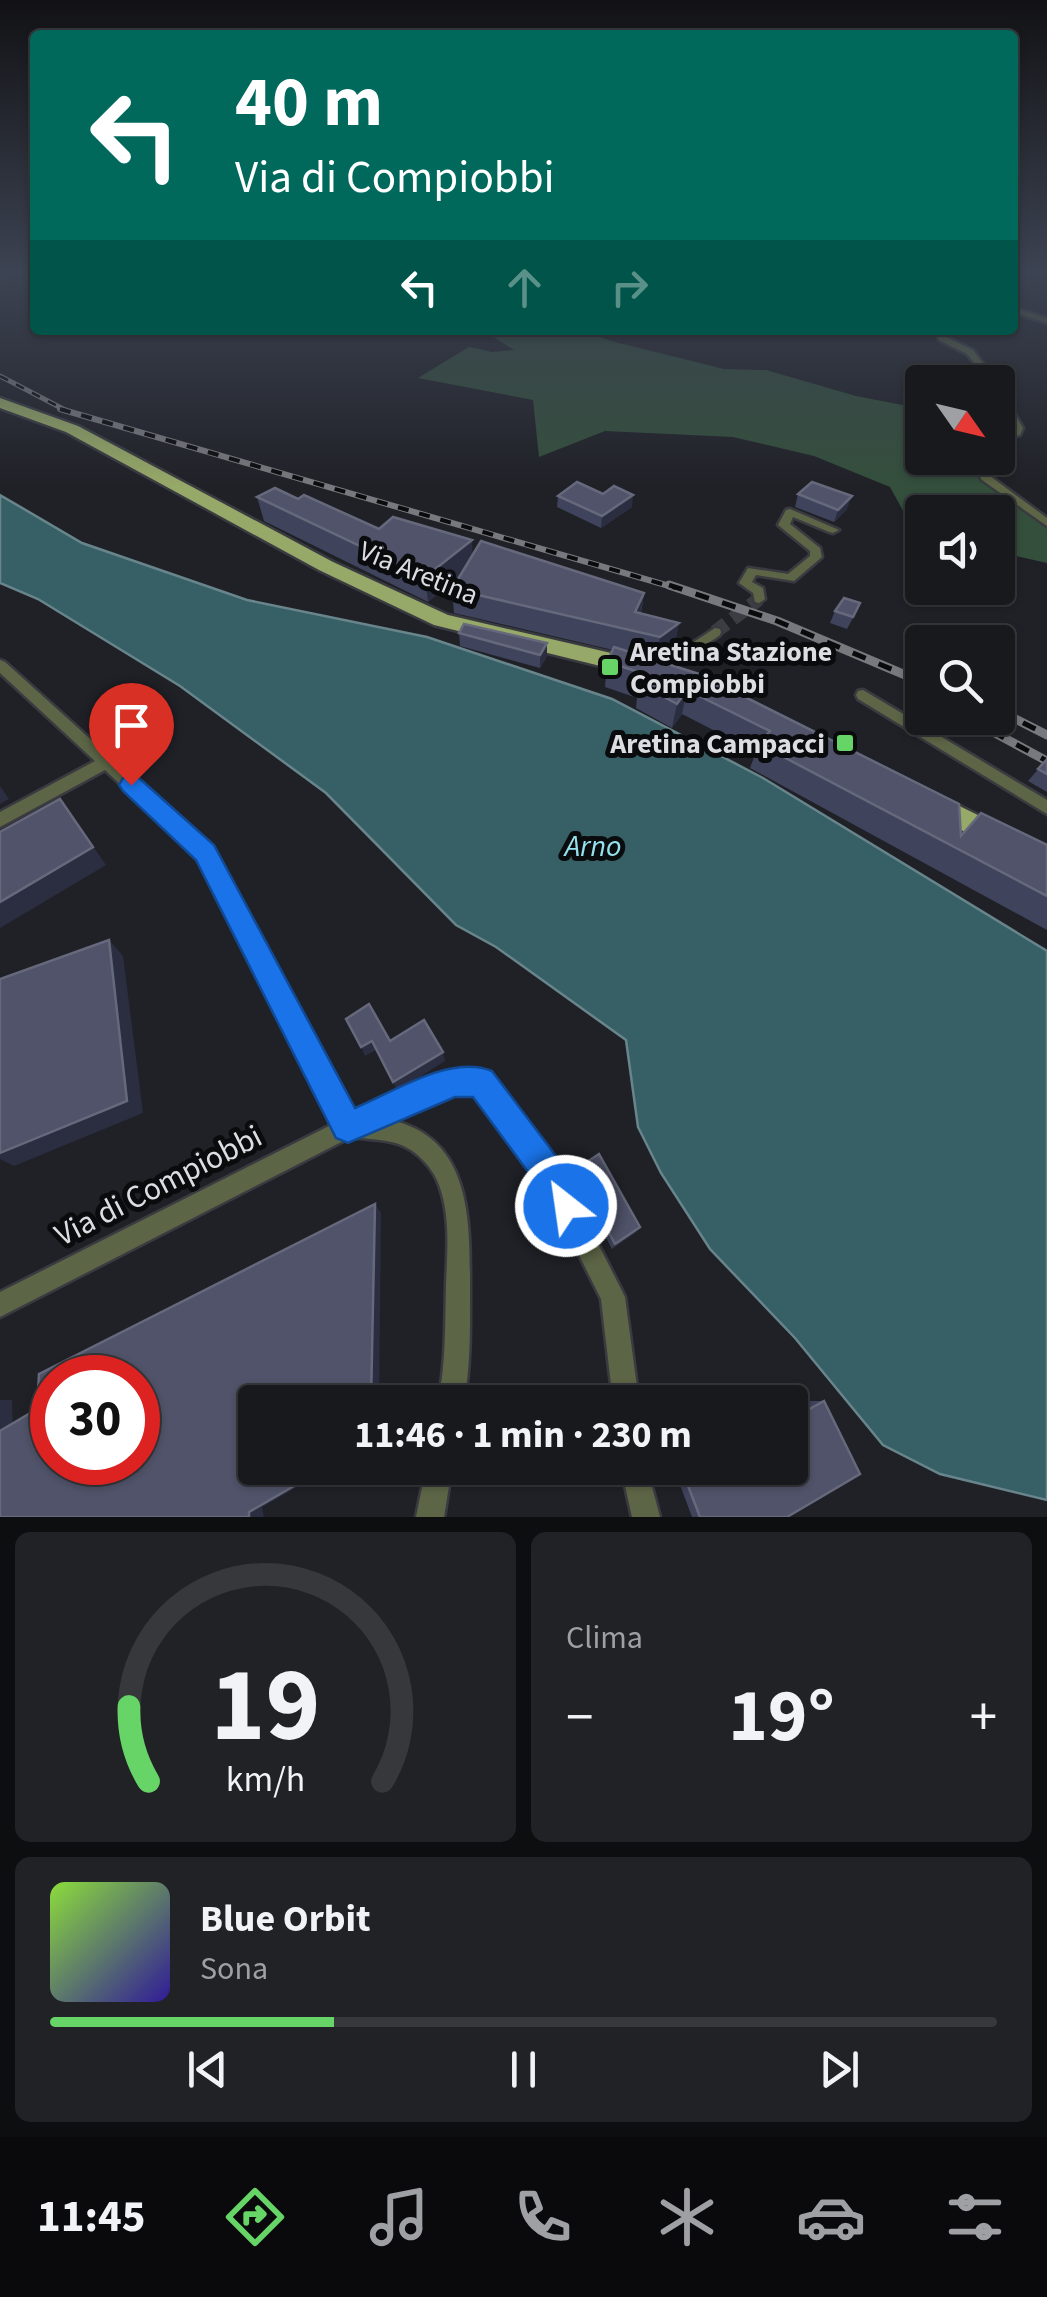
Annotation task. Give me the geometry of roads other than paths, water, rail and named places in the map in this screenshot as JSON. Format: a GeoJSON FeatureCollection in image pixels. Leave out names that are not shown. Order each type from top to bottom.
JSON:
{"type":"FeatureCollection","features":[{"type":"Feature","properties":{"kind":"main road","name":"Via Aretina"},"geometry":{"type":"LineString","coordinates":[[0,403],[72,429],[326,566],[442,620],[658,672],[688,683]]}},
{"type":"Feature","properties":{"kind":"main road"},"geometry":{"type":"LineString","coordinates":[[907,791],[1047,862]]}},
{"type":"Feature","properties":{"kind":"street"},"geometry":{"type":"LineString","coordinates":[[958,346],[970,352],[980,365]]}},
{"type":"Feature","properties":{"kind":"street"},"geometry":{"type":"LineString","coordinates":[[984,475],[1047,523]]}},
{"type":"Feature","properties":{"kind":"street"},"geometry":{"type":"LineString","coordinates":[[759,600],[759,591],[746,583],[752,572],[790,578],[816,557],[816,550],[784,525],[790,512],[833,530]]}},
{"type":"Feature","properties":{"kind":"street"},"geometry":{"type":"LineString","coordinates":[[658,672],[714,632]]}},
{"type":"Feature","properties":{"kind":"street"},"geometry":{"type":"LineString","coordinates":[[0,665],[205,853],[348,1127],[397,1132],[433,1156],[449,1178],[458,1203],[459,1234],[454,1385]]}},
{"type":"Feature","properties":{"kind":"street"},"geometry":{"type":"LineString","coordinates":[[863,694],[1047,808]]}},
{"type":"Feature","properties":{"kind":"street"},"geometry":{"type":"LineString","coordinates":[[0,820],[106,762]]}},
{"type":"Feature","properties":{"kind":"street","name":"Via di Compiobbi"},"geometry":{"type":"LineString","coordinates":[[0,1305],[348,1127],[454,1082],[481,1082],[551,1176],[613,1297],[624,1385]]}},
{"type":"Feature","properties":{"kind":"street"},"geometry":{"type":"LineString","coordinates":[[430,1517],[436,1485]]}},
{"type":"Feature","properties":{"kind":"street"},"geometry":{"type":"LineString","coordinates":[[638,1485],[646,1517]]}},
{"type":"Feature","properties":{"kind":"water","name":"Arno"},"geometry":{"type":"Polygon","coordinates":[[[0,495],[82,543],[247,600],[427,637],[612,699],[763,778],[1047,951],[1047,1500],[940,1474],[883,1445],[795,1338],[710,1249],[661,1173],[638,1127],[626,1040],[496,947],[456,925],[326,793],[180,686],[38,599],[0,583],[0,495]]]}},
{"type":"Feature","properties":{"kind":"tunnel"},"geometry":{"type":"LineString","coordinates":[[715,632],[759,599]]}},
{"type":"Feature","properties":{"kind":"railway"},"geometry":{"type":"LineString","coordinates":[[0,376],[67,411]]}},
{"type":"Feature","properties":{"kind":"railway"},"geometry":{"type":"LineString","coordinates":[[60,409],[676,588]]}},
{"type":"Feature","properties":{"kind":"railway"},"geometry":{"type":"LineString","coordinates":[[669,585],[777,621],[905,675]]}},
{"type":"Feature","properties":{"kind":"railway"},"geometry":{"type":"LineString","coordinates":[[1015,719],[1047,735]]}},
{"type":"Feature","properties":{"kind":"railway"},"geometry":{"type":"LineString","coordinates":[[999,735],[1047,761]]}},
{"type":"Feature","properties":{"kind":"place","name":"Aretina Stazione Compiobbi"},"geometry":{"type":"Point","coordinates":[610,667]}},
{"type":"Feature","properties":{"kind":"place","name":"Aretina Campacci"},"geometry":{"type":"Point","coordinates":[845,743]}}]}
